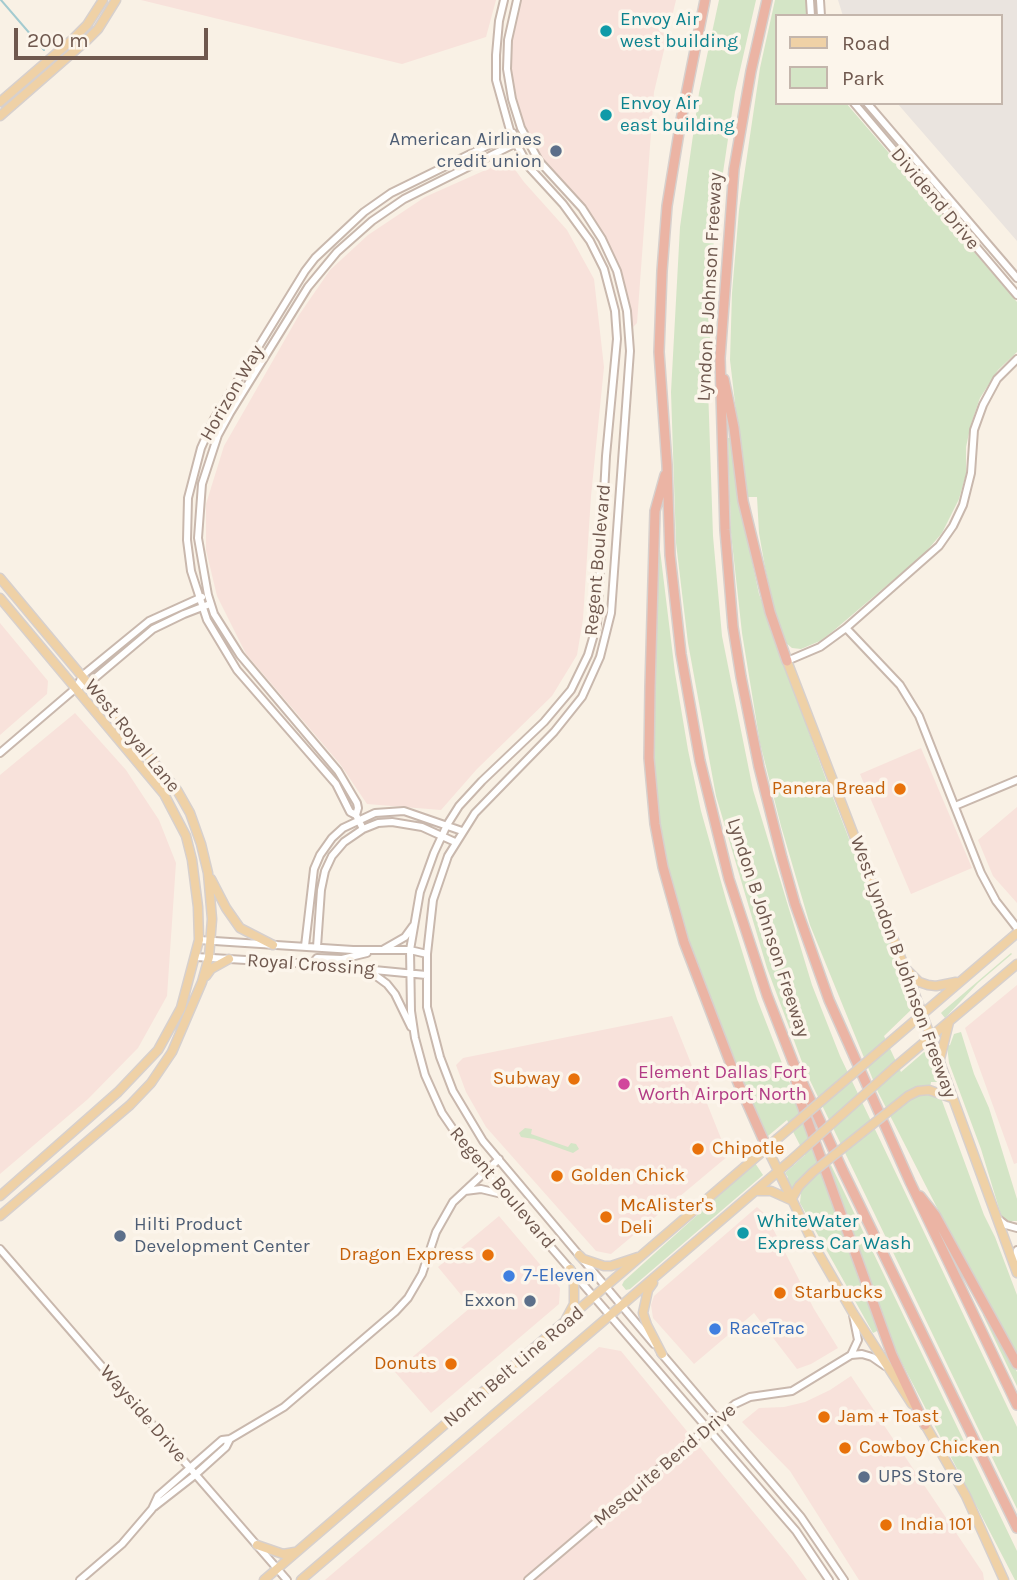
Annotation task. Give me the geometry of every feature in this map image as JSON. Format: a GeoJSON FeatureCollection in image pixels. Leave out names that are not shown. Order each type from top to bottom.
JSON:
{"type":"FeatureCollection","features":[{"type":"Feature","properties":{"kind":"highway","name":"Lyndon B Johnson Freeway"},"geometry":{"type":"LineString","coordinates":[[705,0],[667,206],[659,352],[670,555],[681,654],[699,761],[729,878],[767,995],[793,1062],[843,1171],[1017,1528]]}},
{"type":"Feature","properties":{"kind":"highway","name":"Lyndon B Johnson Freeway"},"geometry":{"type":"LineString","coordinates":[[767,0],[734,169],[720,358],[722,480],[733,627],[759,767],[782,858],[811,953],[829,1000],[910,1182],[1017,1405]]}},
{"type":"Feature","properties":{"kind":"highway"},"geometry":{"type":"LineString","coordinates":[[720,358],[734,428],[743,501],[770,612],[787,660]]}},
{"type":"Feature","properties":{"kind":"highway"},"geometry":{"type":"LineString","coordinates":[[667,465],[655,511],[649,722],[654,824],[684,942],[731,1066],[766,1148]]}},
{"type":"Feature","properties":{"kind":"highway"},"geometry":{"type":"LineString","coordinates":[[793,1062],[800,1100],[820,1151],[851,1247],[892,1355],[925,1425]]}},
{"type":"Feature","properties":{"kind":"highway"},"geometry":{"type":"LineString","coordinates":[[910,1182],[935,1215],[1017,1364]]}},
{"type":"Feature","properties":{"kind":"main road"},"geometry":{"type":"LineString","coordinates":[[0,102],[73,39],[87,25],[103,0]]}},
{"type":"Feature","properties":{"kind":"main road"},"geometry":{"type":"LineString","coordinates":[[0,116],[87,40],[98,29],[116,0]]}},
{"type":"Feature","properties":{"kind":"main road","name":"West Royal Lane"},"geometry":{"type":"LineString","coordinates":[[0,578],[177,790],[196,828],[208,873],[212,940],[202,982],[186,1025],[151,1083],[130,1105],[0,1216]]}},
{"type":"Feature","properties":{"kind":"main road","name":"West Royal Lane"},"geometry":{"type":"LineString","coordinates":[[0,598],[163,791],[181,825],[192,860],[199,940],[181,1008],[158,1050],[118,1092],[0,1196]]}},
{"type":"Feature","properties":{"kind":"main road","name":"West Lyndon B Johnson Freeway"},"geometry":{"type":"LineString","coordinates":[[787,660],[1017,1273]]}},
{"type":"Feature","properties":{"kind":"main road"},"geometry":{"type":"LineString","coordinates":[[208,873],[240,928],[273,945]]}},
{"type":"Feature","properties":{"kind":"main road","name":"North Belt Line Road"},"geometry":{"type":"LineString","coordinates":[[264,1580],[1017,933]]}},
{"type":"Feature","properties":{"kind":"main road"},"geometry":{"type":"LineString","coordinates":[[202,982],[211,970],[229,959]]}},
{"type":"Feature","properties":{"kind":"main road","name":"North Belt Line Road"},"geometry":{"type":"LineString","coordinates":[[300,1580],[1017,964]]}},
{"type":"Feature","properties":{"kind":"main road"},"geometry":{"type":"LineString","coordinates":[[904,968],[919,982],[928,985],[959,981]]}},
{"type":"Feature","properties":{"kind":"main road"},"geometry":{"type":"LineString","coordinates":[[939,1063],[949,1021]]}},
{"type":"Feature","properties":{"kind":"main road"},"geometry":{"type":"LineString","coordinates":[[791,1200],[799,1186],[813,1172],[908,1096],[929,1090],[952,1098]]}},
{"type":"Feature","properties":{"kind":"main road"},"geometry":{"type":"LineString","coordinates":[[118,1092],[130,1105]]}},
{"type":"Feature","properties":{"kind":"main road"},"geometry":{"type":"LineString","coordinates":[[766,1148],[816,1249],[966,1496],[1004,1579]]}},
{"type":"Feature","properties":{"kind":"main road"},"geometry":{"type":"LineString","coordinates":[[755,1191],[771,1191],[791,1200]]}},
{"type":"Feature","properties":{"kind":"main road"},"geometry":{"type":"LineString","coordinates":[[579,1255],[597,1265],[611,1266],[643,1254]]}},
{"type":"Feature","properties":{"kind":"main road"},"geometry":{"type":"LineString","coordinates":[[562,1326],[574,1304],[574,1279],[570,1269]]}},
{"type":"Feature","properties":{"kind":"main road"},"geometry":{"type":"LineString","coordinates":[[660,1273],[648,1290],[643,1313],[663,1354]]}},
{"type":"Feature","properties":{"kind":"main road"},"geometry":{"type":"LineString","coordinates":[[257,1545],[283,1554],[300,1549]]}},
{"type":"Feature","properties":{"kind":"street","name":"Regent Boulevard"},"geometry":{"type":"LineString","coordinates":[[504,0],[497,43],[496,80],[511,134],[529,167],[563,204],[590,241],[604,269],[615,312],[617,339],[606,456],[597,624],[580,674],[560,705],[482,780],[459,806],[442,835],[426,874],[410,950],[411,1011],[415,1038],[425,1075],[442,1113],[460,1140],[796,1531],[829,1580]]}},
{"type":"Feature","properties":{"kind":"street","name":"Regent Boulevard"},"geometry":{"type":"LineString","coordinates":[[517,0],[508,40],[507,69],[521,128],[540,161],[582,208],[603,239],[617,271],[626,311],[630,351],[611,613],[600,657],[582,697],[554,732],[475,813],[455,842],[437,883],[427,954],[428,1012],[446,1074],[465,1114],[621,1306],[801,1517],[844,1580]]}},
{"type":"Feature","properties":{"kind":"street","name":"Dividend Drive"},"geometry":{"type":"LineString","coordinates":[[856,105],[1017,295]]}},
{"type":"Feature","properties":{"kind":"street","name":"Dividend Drive"},"geometry":{"type":"LineString","coordinates":[[869,105],[1017,278]]}},
{"type":"Feature","properties":{"kind":"street","name":"Horizon Way"},"geometry":{"type":"LineString","coordinates":[[363,829],[329,775],[237,670],[221,645],[202,607],[191,571],[187,540],[188,498],[206,435],[214,419],[305,271],[326,247],[364,212],[409,183],[521,128]]}},
{"type":"Feature","properties":{"kind":"street","name":"Horizon Way"},"geometry":{"type":"LineString","coordinates":[[357,817],[357,803],[338,771],[230,641],[210,604],[198,538],[202,484],[218,435],[323,266],[372,221],[404,199],[526,138]]}},
{"type":"Feature","properties":{"kind":"street"},"geometry":{"type":"LineString","coordinates":[[364,212],[372,221]]}},
{"type":"Feature","properties":{"kind":"street"},"geometry":{"type":"LineString","coordinates":[[787,660],[820,647],[846,628],[939,546],[953,526],[966,494],[971,473],[974,430],[983,405],[997,379],[1017,359]]}},
{"type":"Feature","properties":{"kind":"street"},"geometry":{"type":"LineString","coordinates":[[241,376],[253,377]]}},
{"type":"Feature","properties":{"kind":"street"},"geometry":{"type":"LineString","coordinates":[[241,376],[248,386]]}},
{"type":"Feature","properties":{"kind":"street"},"geometry":{"type":"LineString","coordinates":[[0,753],[149,621],[208,595]]}},
{"type":"Feature","properties":{"kind":"street"},"geometry":{"type":"LineString","coordinates":[[86,679],[153,629],[210,604]]}},
{"type":"Feature","properties":{"kind":"street"},"geometry":{"type":"LineString","coordinates":[[846,628],[900,685],[919,716],[981,873],[996,901],[1017,928]]}},
{"type":"Feature","properties":{"kind":"street"},"geometry":{"type":"LineString","coordinates":[[221,645],[230,641]]}},
{"type":"Feature","properties":{"kind":"street"},"geometry":{"type":"LineString","coordinates":[[267,703],[276,696]]}},
{"type":"Feature","properties":{"kind":"street"},"geometry":{"type":"LineString","coordinates":[[955,806],[1017,780]]}},
{"type":"Feature","properties":{"kind":"street"},"geometry":{"type":"LineString","coordinates":[[305,946],[311,884],[320,855],[332,838],[357,817],[404,811],[462,831]]}},
{"type":"Feature","properties":{"kind":"street"},"geometry":{"type":"LineString","coordinates":[[317,947],[325,871],[332,856],[344,842],[378,823],[402,822],[455,842]]}},
{"type":"Feature","properties":{"kind":"street"},"geometry":{"type":"LineString","coordinates":[[311,884],[321,890]]}},
{"type":"Feature","properties":{"kind":"street"},"geometry":{"type":"LineString","coordinates":[[312,964],[317,958],[342,959],[379,950],[405,937],[414,924]]}},
{"type":"Feature","properties":{"kind":"street","name":"Royal Crossing"},"geometry":{"type":"LineString","coordinates":[[199,940],[410,950],[427,954]]}},
{"type":"Feature","properties":{"kind":"street","name":"Royal Crossing"},"geometry":{"type":"LineString","coordinates":[[196,957],[426,975]]}},
{"type":"Feature","properties":{"kind":"street"},"geometry":{"type":"LineString","coordinates":[[367,969],[395,993],[415,1038]]}},
{"type":"Feature","properties":{"kind":"street"},"geometry":{"type":"LineString","coordinates":[[80,1580],[122,1544],[152,1508],[158,1496],[222,1440],[230,1439],[284,1407],[395,1312],[408,1298],[422,1274],[443,1218],[464,1191],[499,1159]]}},
{"type":"Feature","properties":{"kind":"street"},"geometry":{"type":"LineString","coordinates":[[464,1191],[481,1189],[507,1196]]}},
{"type":"Feature","properties":{"kind":"street"},"geometry":{"type":"LineString","coordinates":[[995,1217],[1006,1225],[1017,1228]]}},
{"type":"Feature","properties":{"kind":"street","name":"Wayside Drive"},"geometry":{"type":"LineString","coordinates":[[0,1249],[287,1580]]}},
{"type":"Feature","properties":{"kind":"street"},"geometry":{"type":"LineString","coordinates":[[1017,1250],[1014,1262],[1017,1273]]}},
{"type":"Feature","properties":{"kind":"street"},"geometry":{"type":"LineString","coordinates":[[851,1355],[858,1340],[853,1313]]}},
{"type":"Feature","properties":{"kind":"street"},"geometry":{"type":"LineString","coordinates":[[851,1355],[872,1357],[887,1367]]}},
{"type":"Feature","properties":{"kind":"street","name":"Mesquite Bend Drive"},"geometry":{"type":"LineString","coordinates":[[528,1580],[736,1404],[750,1397],[792,1391],[851,1355]]}},
{"type":"Feature","properties":{"kind":"street"},"geometry":{"type":"LineString","coordinates":[[152,1508],[195,1475],[226,1447],[230,1439]]}},
{"type":"Feature","properties":{"kind":"shaded area"},"geometry":{"type":"Polygon","coordinates":[[[141,0],[496,0],[486,37],[402,64],[141,0]]]}},
{"type":"Feature","properties":{"kind":"shaded area"},"geometry":{"type":"Polygon","coordinates":[[[517,0],[676,0],[654,92],[637,323],[629,331],[617,271],[596,228],[546,170],[524,135],[512,99],[508,40],[517,0]]]}},
{"type":"Feature","properties":{"kind":"shaded area"},"geometry":{"type":"Polygon","coordinates":[[[838,0],[1017,0],[1017,241],[899,105],[1003,105],[1003,14],[842,14],[838,0]]]}},
{"type":"Feature","properties":{"kind":"shaded area"},"geometry":{"type":"Polygon","coordinates":[[[508,160],[567,230],[594,279],[604,367],[591,496],[583,619],[577,655],[552,696],[477,769],[441,810],[367,804],[340,764],[246,654],[217,596],[206,550],[206,504],[224,446],[299,315],[330,270],[368,235],[425,197],[508,160]]]}},
{"type":"Feature","properties":{"kind":"shaded area"},"geometry":{"type":"Polygon","coordinates":[[[0,623],[48,681],[47,694],[0,735],[0,623]]]}},
{"type":"Feature","properties":{"kind":"shaded area"},"geometry":{"type":"Polygon","coordinates":[[[75,713],[126,770],[159,820],[176,863],[167,996],[138,1048],[88,1099],[0,1174],[0,775],[75,713]]]}},
{"type":"Feature","properties":{"kind":"shaded area"},"geometry":{"type":"Polygon","coordinates":[[[921,748],[972,868],[911,894],[860,774],[921,748]]]}},
{"type":"Feature","properties":{"kind":"shaded area"},"geometry":{"type":"Polygon","coordinates":[[[1017,807],[1017,903],[993,876],[978,840],[1017,807]]]}},
{"type":"Feature","properties":{"kind":"shaded area"},"geometry":{"type":"Polygon","coordinates":[[[1017,985],[1017,1163],[1014,1164],[965,1028],[1017,985]]]}},
{"type":"Feature","properties":{"kind":"shaded area"},"geometry":{"type":"Polygon","coordinates":[[[672,1016],[728,1156],[611,1254],[596,1251],[486,1127],[466,1092],[456,1065],[463,1058],[672,1016]]]}},
{"type":"Feature","properties":{"kind":"shaded area"},"geometry":{"type":"Polygon","coordinates":[[[757,1207],[766,1215],[814,1309],[838,1348],[797,1369],[754,1313],[694,1364],[653,1318],[651,1305],[654,1296],[757,1207]]]}},
{"type":"Feature","properties":{"kind":"shaded area"},"geometry":{"type":"Polygon","coordinates":[[[499,1216],[560,1288],[559,1304],[431,1413],[395,1372],[471,1307],[438,1267],[499,1216]]]}},
{"type":"Feature","properties":{"kind":"shaded area"},"geometry":{"type":"Polygon","coordinates":[[[599,1347],[621,1351],[807,1580],[325,1580],[599,1347]]]}},
{"type":"Feature","properties":{"kind":"shaded area"},"geometry":{"type":"Polygon","coordinates":[[[851,1376],[983,1573],[984,1580],[859,1580],[790,1471],[742,1422],[759,1408],[784,1407],[805,1402],[851,1376]]]}},
{"type":"Feature","properties":{"kind":"green space"},"geometry":{"type":"Polygon","coordinates":[[[719,0],[756,0],[735,92],[714,233],[708,387],[713,536],[722,636],[753,790],[812,985],[840,1056],[1017,1427],[1017,1509],[805,1070],[767,968],[716,796],[688,643],[676,543],[671,392],[680,227],[699,93],[719,0]]]}},
{"type":"Feature","properties":{"kind":"green space"},"geometry":{"type":"Polygon","coordinates":[[[775,0],[806,0],[806,14],[776,14],[776,105],[848,105],[1017,302],[1017,352],[998,370],[980,398],[966,447],[966,474],[959,499],[942,533],[925,553],[832,632],[820,641],[801,649],[792,648],[786,643],[782,633],[765,567],[759,533],[757,497],[746,497],[730,360],[739,210],[760,68],[775,0]]]}},
{"type":"Feature","properties":{"kind":"green space"},"geometry":{"type":"Polygon","coordinates":[[[728,438],[759,594],[827,782],[914,1007],[884,1036],[901,1072],[924,1052],[928,1054],[939,1082],[931,1082],[930,1089],[941,1098],[1017,1295],[1017,1357],[878,1092],[810,925],[760,743],[742,633],[731,533],[728,438]]]}},
{"type":"Feature","properties":{"kind":"green space"},"geometry":{"type":"Polygon","coordinates":[[[656,550],[660,550],[675,673],[701,811],[757,999],[815,1148],[843,1236],[879,1330],[873,1333],[800,1203],[801,1192],[795,1188],[791,1192],[786,1181],[788,1177],[785,1173],[805,1155],[787,1120],[768,1136],[764,1135],[699,972],[672,888],[658,818],[654,766],[656,550]]]}},
{"type":"Feature","properties":{"kind":"green space"},"geometry":{"type":"Polygon","coordinates":[[[1011,953],[945,1018],[941,1013],[943,1011],[1011,953]]]}},
{"type":"Feature","properties":{"kind":"green space"},"geometry":{"type":"Polygon","coordinates":[[[961,1032],[974,1074],[989,1108],[1017,1199],[1017,1221],[1012,1221],[1011,1224],[1001,1215],[981,1149],[949,1063],[947,1046],[954,1034],[961,1032]]]}},
{"type":"Feature","properties":{"kind":"green space"},"geometry":{"type":"Polygon","coordinates":[[[525,1128],[532,1129],[531,1134],[568,1147],[571,1143],[576,1144],[579,1149],[573,1153],[521,1137],[519,1133],[525,1128]]]}},
{"type":"Feature","properties":{"kind":"green space"},"geometry":{"type":"Polygon","coordinates":[[[755,1163],[763,1175],[626,1290],[622,1285],[624,1281],[755,1163]]]}},
{"type":"Feature","properties":{"kind":"green space"},"geometry":{"type":"Polygon","coordinates":[[[831,1165],[1017,1551],[1017,1580],[891,1342],[828,1166],[831,1165]]]}},
{"type":"Feature","properties":{"kind":"green space"},"geometry":{"type":"Polygon","coordinates":[[[986,1314],[1017,1372],[1017,1386],[983,1315],[986,1314]]]}},
{"type":"Feature","properties":{"kind":"waterway"},"geometry":{"type":"LineString","coordinates":[[1,0],[44,50]]}},
{"type":"Feature","properties":{"kind":"place","name":"Envoy Air west building"},"geometry":{"type":"Point","coordinates":[606,31]}},
{"type":"Feature","properties":{"kind":"place","name":"Envoy Air east building"},"geometry":{"type":"Point","coordinates":[606,115]}},
{"type":"Feature","properties":{"kind":"place","name":"American Airlines credit union"},"geometry":{"type":"Point","coordinates":[556,151]}},
{"type":"Feature","properties":{"kind":"place","name":"Panera Bread"},"geometry":{"type":"Point","coordinates":[900,789]}},
{"type":"Feature","properties":{"kind":"place","name":"Subway"},"geometry":{"type":"Point","coordinates":[574,1079]}},
{"type":"Feature","properties":{"kind":"place","name":"Element Dallas Fort Worth Airport North"},"geometry":{"type":"Point","coordinates":[624,1084]}},
{"type":"Feature","properties":{"kind":"place","name":"Chipotle"},"geometry":{"type":"Point","coordinates":[698,1149]}},
{"type":"Feature","properties":{"kind":"place","name":"Golden Chick"},"geometry":{"type":"Point","coordinates":[557,1176]}},
{"type":"Feature","properties":{"kind":"place","name":"McAlister's Deli"},"geometry":{"type":"Point","coordinates":[606,1217]}},
{"type":"Feature","properties":{"kind":"place","name":"WhiteWater Express Car Wash"},"geometry":{"type":"Point","coordinates":[743,1233]}},
{"type":"Feature","properties":{"kind":"place","name":"Hilti Product Development Center"},"geometry":{"type":"Point","coordinates":[120,1236]}},
{"type":"Feature","properties":{"kind":"place","name":"Dragon Express"},"geometry":{"type":"Point","coordinates":[488,1255]}},
{"type":"Feature","properties":{"kind":"place","name":"7-Eleven"},"geometry":{"type":"Point","coordinates":[509,1276]}},
{"type":"Feature","properties":{"kind":"place","name":"Starbucks"},"geometry":{"type":"Point","coordinates":[780,1293]}},
{"type":"Feature","properties":{"kind":"place","name":"Exxon"},"geometry":{"type":"Point","coordinates":[530,1301]}},
{"type":"Feature","properties":{"kind":"place","name":"RaceTrac"},"geometry":{"type":"Point","coordinates":[715,1329]}},
{"type":"Feature","properties":{"kind":"place","name":"Donuts"},"geometry":{"type":"Point","coordinates":[451,1364]}},
{"type":"Feature","properties":{"kind":"place","name":"Jam + Toast"},"geometry":{"type":"Point","coordinates":[824,1417]}},
{"type":"Feature","properties":{"kind":"place","name":"Cowboy Chicken"},"geometry":{"type":"Point","coordinates":[845,1448]}},
{"type":"Feature","properties":{"kind":"place","name":"UPS Store"},"geometry":{"type":"Point","coordinates":[864,1477]}},
{"type":"Feature","properties":{"kind":"place","name":"India 101"},"geometry":{"type":"Point","coordinates":[886,1525]}}]}
